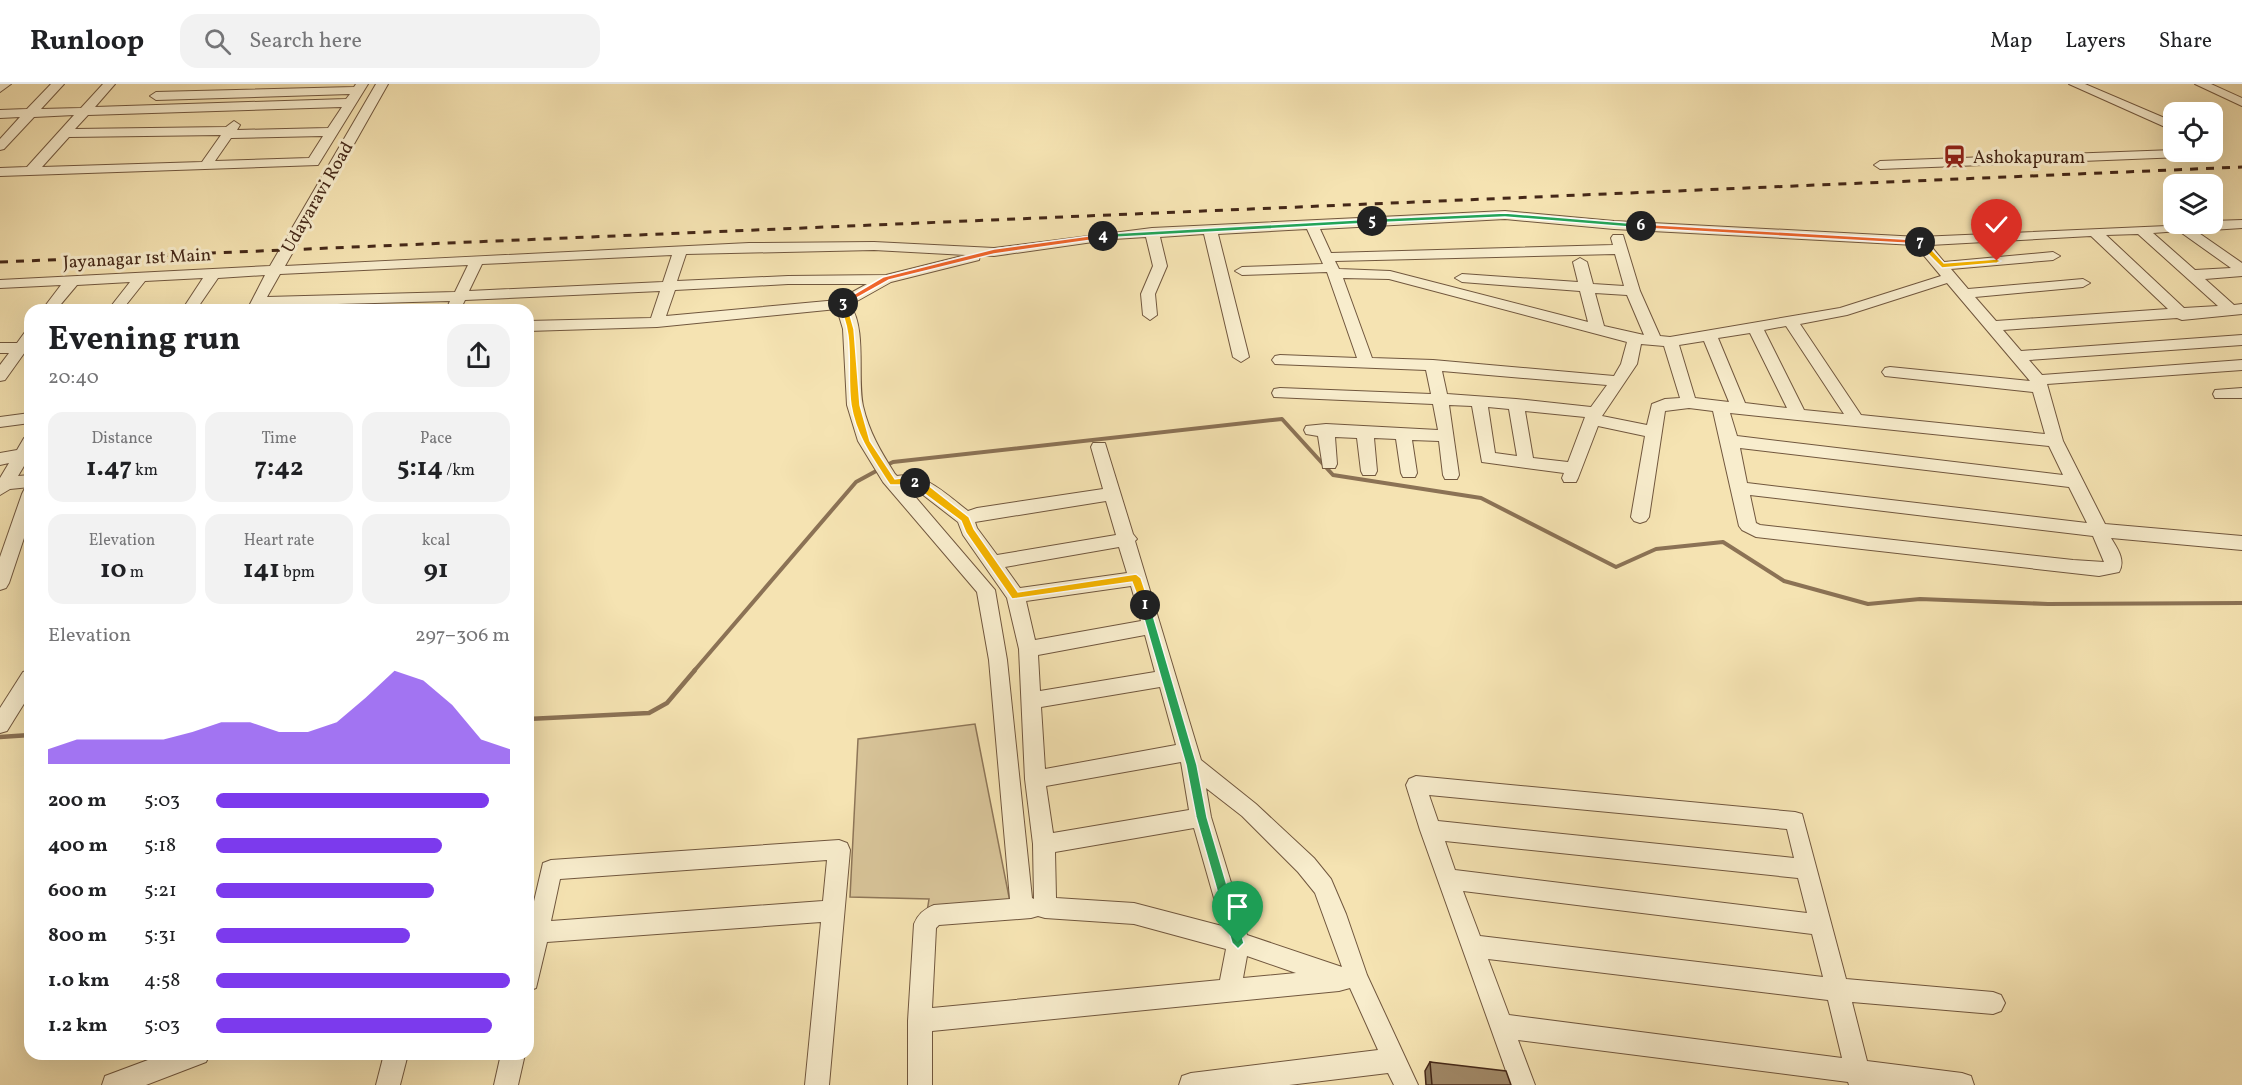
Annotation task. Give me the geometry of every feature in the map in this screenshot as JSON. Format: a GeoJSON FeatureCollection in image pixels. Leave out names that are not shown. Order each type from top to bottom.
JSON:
{"type":"FeatureCollection","features":[{"type":"Feature","properties":{"kind":"street"},"geometry":{"type":"LineString","coordinates":[[0,88],[4,84]]}},
{"type":"Feature","properties":{"kind":"street"},"geometry":{"type":"LineString","coordinates":[[0,146],[58,84]]}},
{"type":"Feature","properties":{"kind":"street"},"geometry":{"type":"LineString","coordinates":[[31,171],[109,84]]}},
{"type":"Feature","properties":{"kind":"street"},"geometry":{"type":"LineString","coordinates":[[145,110],[166,84]]}},
{"type":"Feature","properties":{"kind":"street","name":"Udayaravi Road"},"geometry":{"type":"LineString","coordinates":[[256,304],[382,84]]}},
{"type":"Feature","properties":{"kind":"street"},"geometry":{"type":"LineString","coordinates":[[2074,84],[2163,122]]}},
{"type":"Feature","properties":{"kind":"street"},"geometry":{"type":"LineString","coordinates":[[2201,84],[2242,102]]}},
{"type":"Feature","properties":{"kind":"street"},"geometry":{"type":"LineString","coordinates":[[156,96],[260,88],[360,87]]}},
{"type":"Feature","properties":{"kind":"street"},"geometry":{"type":"LineString","coordinates":[[0,172],[313,162],[360,87]]}},
{"type":"Feature","properties":{"kind":"street"},"geometry":{"type":"LineString","coordinates":[[206,165],[260,88]]}},
{"type":"Feature","properties":{"kind":"street"},"geometry":{"type":"LineString","coordinates":[[0,114],[349,103]]}},
{"type":"Feature","properties":{"kind":"street"},"geometry":{"type":"LineString","coordinates":[[193,131],[211,107]]}},
{"type":"Feature","properties":{"kind":"street"},"geometry":{"type":"LineString","coordinates":[[66,133],[193,131],[339,120]]}},
{"type":"Feature","properties":{"kind":"street"},"geometry":{"type":"LineString","coordinates":[[231,129],[332,132]]}},
{"type":"Feature","properties":{"kind":"street"},"geometry":{"type":"LineString","coordinates":[[1880,165],[2163,154]]}},
{"type":"Feature","properties":{"kind":"street"},"geometry":{"type":"LineString","coordinates":[[534,326],[657,322],[841,304],[886,279],[994,252],[1152,232],[1505,215],[1614,225],[1919,241],[2163,229]]}},
{"type":"Feature","properties":{"kind":"street"},"geometry":{"type":"LineString","coordinates":[[1311,224],[1330,266],[1366,362]]}},
{"type":"Feature","properties":{"kind":"street"},"geometry":{"type":"LineString","coordinates":[[1614,225],[1633,291],[1662,341],[1689,403]]}},
{"type":"Feature","properties":{"kind":"street"},"geometry":{"type":"LineString","coordinates":[[2223,226],[2241,225]]}},
{"type":"Feature","properties":{"kind":"street"},"geometry":{"type":"LineString","coordinates":[[1210,230],[1241,357]]}},
{"type":"Feature","properties":{"kind":"street"},"geometry":{"type":"LineString","coordinates":[[2142,230],[2192,275],[2236,310]]}},
{"type":"Feature","properties":{"kind":"street"},"geometry":{"type":"LineString","coordinates":[[1150,315],[1148,294],[1160,266],[1152,232]]}},
{"type":"Feature","properties":{"kind":"street"},"geometry":{"type":"LineString","coordinates":[[2095,232],[2182,315]]}},
{"type":"Feature","properties":{"kind":"street"},"geometry":{"type":"LineString","coordinates":[[2190,234],[2242,271]]}},
{"type":"Feature","properties":{"kind":"street"},"geometry":{"type":"LineString","coordinates":[[1720,406],[1748,526],[1756,531],[2081,568],[2113,567],[2112,557],[2055,441],[2039,384],[1919,241]]}},
{"type":"Feature","properties":{"kind":"street","name":"Jayanagar 1st Main"},"geometry":{"type":"LineString","coordinates":[[3,287],[142,276],[749,247],[874,246],[994,252]]}},
{"type":"Feature","properties":{"kind":"street"},"geometry":{"type":"LineString","coordinates":[[1242,271],[1330,266],[1428,255],[1622,249]]}},
{"type":"Feature","properties":{"kind":"street"},"geometry":{"type":"LineString","coordinates":[[657,322],[680,250]]}},
{"type":"Feature","properties":{"kind":"street"},"geometry":{"type":"LineString","coordinates":[[1461,254],[1462,295]]}},
{"type":"Feature","properties":{"kind":"street"},"geometry":{"type":"LineString","coordinates":[[1428,255],[1428,285]]}},
{"type":"Feature","properties":{"kind":"street"},"geometry":{"type":"LineString","coordinates":[[1330,266],[1390,274],[1462,295],[1635,339],[1662,341],[1842,312],[1946,271],[2053,256]]}},
{"type":"Feature","properties":{"kind":"street"},"geometry":{"type":"LineString","coordinates":[[456,304],[477,261]]}},
{"type":"Feature","properties":{"kind":"street"},"geometry":{"type":"LineString","coordinates":[[1580,262],[1597,328]]}},
{"type":"Feature","properties":{"kind":"street"},"geometry":{"type":"LineString","coordinates":[[2192,275],[2242,271]]}},
{"type":"Feature","properties":{"kind":"street"},"geometry":{"type":"LineString","coordinates":[[193,304],[214,273]]}},
{"type":"Feature","properties":{"kind":"street"},"geometry":{"type":"LineString","coordinates":[[120,304],[142,276]]}},
{"type":"Feature","properties":{"kind":"street"},"geometry":{"type":"LineString","coordinates":[[296,304],[834,278],[886,279]]}},
{"type":"Feature","properties":{"kind":"street"},"geometry":{"type":"LineString","coordinates":[[1462,278],[1633,291]]}},
{"type":"Feature","properties":{"kind":"street"},"geometry":{"type":"LineString","coordinates":[[54,304],[72,281]]}},
{"type":"Feature","properties":{"kind":"street"},"geometry":{"type":"LineString","coordinates":[[1965,294],[2083,284]]}},
{"type":"Feature","properties":{"kind":"street"},"geometry":{"type":"LineString","coordinates":[[841,304],[847,312],[855,405],[866,441],[891,480],[986,590],[998,660],[1022,908]]}},
{"type":"Feature","properties":{"kind":"street"},"geometry":{"type":"LineString","coordinates":[[1992,326],[2236,310]]}},
{"type":"Feature","properties":{"kind":"street"},"geometry":{"type":"LineString","coordinates":[[1790,321],[1856,420]]}},
{"type":"Feature","properties":{"kind":"street"},"geometry":{"type":"LineString","coordinates":[[1755,327],[1798,414]]}},
{"type":"Feature","properties":{"kind":"street"},"geometry":{"type":"LineString","coordinates":[[1708,335],[1739,408]]}},
{"type":"Feature","properties":{"kind":"street"},"geometry":{"type":"LineString","coordinates":[[1479,401],[1488,458],[1526,463],[1571,473],[1594,416],[1629,364],[1635,339]]}},
{"type":"Feature","properties":{"kind":"street"},"geometry":{"type":"LineString","coordinates":[[2017,356],[2242,340]]}},
{"type":"Feature","properties":{"kind":"street"},"geometry":{"type":"LineString","coordinates":[[0,348],[24,344]]}},
{"type":"Feature","properties":{"kind":"street"},"geometry":{"type":"LineString","coordinates":[[0,376],[24,347]]}},
{"type":"Feature","properties":{"kind":"street"},"geometry":{"type":"LineString","coordinates":[[1280,360],[1433,365],[1618,381]]}},
{"type":"Feature","properties":{"kind":"street"},"geometry":{"type":"LineString","coordinates":[[1433,365],[1447,436],[1451,475]]}},
{"type":"Feature","properties":{"kind":"street"},"geometry":{"type":"LineString","coordinates":[[1890,372],[2039,384],[2242,365]]}},
{"type":"Feature","properties":{"kind":"street"},"geometry":{"type":"LineString","coordinates":[[1280,393],[1516,404],[1594,416],[1654,432]]}},
{"type":"Feature","properties":{"kind":"street"},"geometry":{"type":"LineString","coordinates":[[2221,394],[2242,393]]}},
{"type":"Feature","properties":{"kind":"street"},"geometry":{"type":"LineString","coordinates":[[1640,517],[1660,405],[1689,403],[2055,441]]}},
{"type":"Feature","properties":{"kind":"street"},"geometry":{"type":"LineString","coordinates":[[1516,404],[1526,463]]}},
{"type":"Feature","properties":{"kind":"street"},"geometry":{"type":"LineString","coordinates":[[0,422],[24,419]]}},
{"type":"Feature","properties":{"kind":"street"},"geometry":{"type":"LineString","coordinates":[[1329,464],[1319,430],[1447,436]]}},
{"type":"Feature","properties":{"kind":"street"},"geometry":{"type":"LineString","coordinates":[[1365,432],[1369,471]]}},
{"type":"Feature","properties":{"kind":"street"},"geometry":{"type":"LineString","coordinates":[[1403,434],[1409,473]]}},
{"type":"Feature","properties":{"kind":"street"},"geometry":{"type":"LineString","coordinates":[[1730,441],[2075,482]]}},
{"type":"Feature","properties":{"kind":"street"},"geometry":{"type":"LineString","coordinates":[[1099,447],[1128,539],[1136,578],[1190,758],[1202,817],[1238,943],[1229,992]]}},
{"type":"Feature","properties":{"kind":"street"},"geometry":{"type":"LineString","coordinates":[[0,459],[24,450]]}},
{"type":"Feature","properties":{"kind":"street"},"geometry":{"type":"LineString","coordinates":[[3,487],[24,452]]}},
{"type":"Feature","properties":{"kind":"street"},"geometry":{"type":"LineString","coordinates":[[891,480],[907,480],[924,487],[966,519],[969,530],[1016,596],[1028,650],[1035,779],[1044,844],[1045,908]]}},
{"type":"Feature","properties":{"kind":"street"},"geometry":{"type":"LineString","coordinates":[[3,487],[24,482]]}},
{"type":"Feature","properties":{"kind":"street"},"geometry":{"type":"LineString","coordinates":[[1740,488],[2039,525],[2242,543]]}},
{"type":"Feature","properties":{"kind":"street"},"geometry":{"type":"LineString","coordinates":[[966,519],[977,514],[1113,494]]}},
{"type":"Feature","properties":{"kind":"street"},"geometry":{"type":"LineString","coordinates":[[0,584],[24,512]]}},
{"type":"Feature","properties":{"kind":"street"},"geometry":{"type":"LineString","coordinates":[[993,563],[1128,539]]}},
{"type":"Feature","properties":{"kind":"street"},"geometry":{"type":"LineString","coordinates":[[1016,596],[1136,578]]}},
{"type":"Feature","properties":{"kind":"street"},"geometry":{"type":"LineString","coordinates":[[1028,650],[1152,626]]}},
{"type":"Feature","properties":{"kind":"street"},"geometry":{"type":"LineString","coordinates":[[1029,701],[1167,678]]}},
{"type":"Feature","properties":{"kind":"street"},"geometry":{"type":"LineString","coordinates":[[2,728],[24,689]]}},
{"type":"Feature","properties":{"kind":"street"},"geometry":{"type":"LineString","coordinates":[[1035,779],[1190,758],[1249,810],[1306,865],[1317,879],[1335,915],[1351,979],[1406,1085]]}},
{"type":"Feature","properties":{"kind":"street"},"geometry":{"type":"LineString","coordinates":[[1523,1085],[1430,830],[1416,785],[1795,820],[1860,1079]]}},
{"type":"Feature","properties":{"kind":"street"},"geometry":{"type":"LineString","coordinates":[[1044,844],[1202,817]]}},
{"type":"Feature","properties":{"kind":"street"},"geometry":{"type":"LineString","coordinates":[[1430,830],[1807,869]]}},
{"type":"Feature","properties":{"kind":"street"},"geometry":{"type":"LineString","coordinates":[[534,951],[551,870],[839,850],[817,1085]]}},
{"type":"Feature","properties":{"kind":"street"},"geometry":{"type":"LineString","coordinates":[[1448,879],[1821,925]]}},
{"type":"Feature","properties":{"kind":"street"},"geometry":{"type":"LineString","coordinates":[[920,1085],[920,1021],[926,924],[930,917],[1022,908],[1094,909],[1147,916],[1351,979]]}},
{"type":"Feature","properties":{"kind":"street"},"geometry":{"type":"LineString","coordinates":[[538,932],[834,911]]}},
{"type":"Feature","properties":{"kind":"street"},"geometry":{"type":"LineString","coordinates":[[1473,946],[1838,990],[1993,1004]]}},
{"type":"Feature","properties":{"kind":"street"},"geometry":{"type":"LineString","coordinates":[[920,1021],[1351,979]]}},
{"type":"Feature","properties":{"kind":"street"},"geometry":{"type":"LineString","coordinates":[[1503,1026],[1860,1079],[1962,1085]]}},
{"type":"Feature","properties":{"kind":"street"},"geometry":{"type":"LineString","coordinates":[[114,1085],[182,1060]]}},
{"type":"Feature","properties":{"kind":"street"},"geometry":{"type":"LineString","coordinates":[[388,1085],[394,1060]]}},
{"type":"Feature","properties":{"kind":"street"},"geometry":{"type":"LineString","coordinates":[[506,1085],[512,1060]]}},
{"type":"Feature","properties":{"kind":"street"},"geometry":{"type":"LineString","coordinates":[[1191,1085],[1395,1060]]}},
{"type":"Feature","properties":{"kind":"shaded area"},"geometry":{"type":"Polygon","coordinates":[[[975,724],[1010,902],[927,912],[929,899],[850,897],[858,739],[975,724]]]}},
{"type":"Feature","properties":{"kind":"building"},"geometry":{"type":"Polygon","coordinates":[[[1430,1062],[1506,1071],[1511,1085],[1432,1085],[1430,1062]]]}},
{"type":"Feature","properties":{"kind":"waterway"},"geometry":{"type":"LineString","coordinates":[[885,466],[893,462],[1282,419],[1333,475],[1481,498],[1616,567],[1656,549],[1723,542],[1784,581],[1868,604],[1920,599],[2048,604],[2242,603]]}},
{"type":"Feature","properties":{"kind":"waterway"},"geometry":{"type":"LineString","coordinates":[[694,671],[856,482],[878,470]]}},
{"type":"Feature","properties":{"kind":"waterway"},"geometry":{"type":"LineString","coordinates":[[534,719],[649,713],[667,703],[695,670]]}},
{"type":"Feature","properties":{"kind":"waterway"},"geometry":{"type":"LineString","coordinates":[[0,737],[24,735]]}},
{"type":"Feature","properties":{"kind":"railway"},"geometry":{"type":"LineString","coordinates":[[0,262],[2242,167]]}},
{"type":"Feature","properties":{"kind":"place","name":"Ashokapuram"},"geometry":{"type":"Point","coordinates":[1955,157]}},
{"type":"Feature","properties":{"kind":"route"},"geometry":{"type":"LineString","coordinates":[[1238,943],[1202,817],[1192,765],[1136,578],[1016,596],[969,530],[966,519],[924,487],[907,480],[893,483],[866,441],[855,405],[850,329],[847,312],[841,304],[886,279],[994,252],[1073,240],[1152,232],[1505,215],[1614,225],[1919,241],[1942,266],[1997,261]]}}]}
